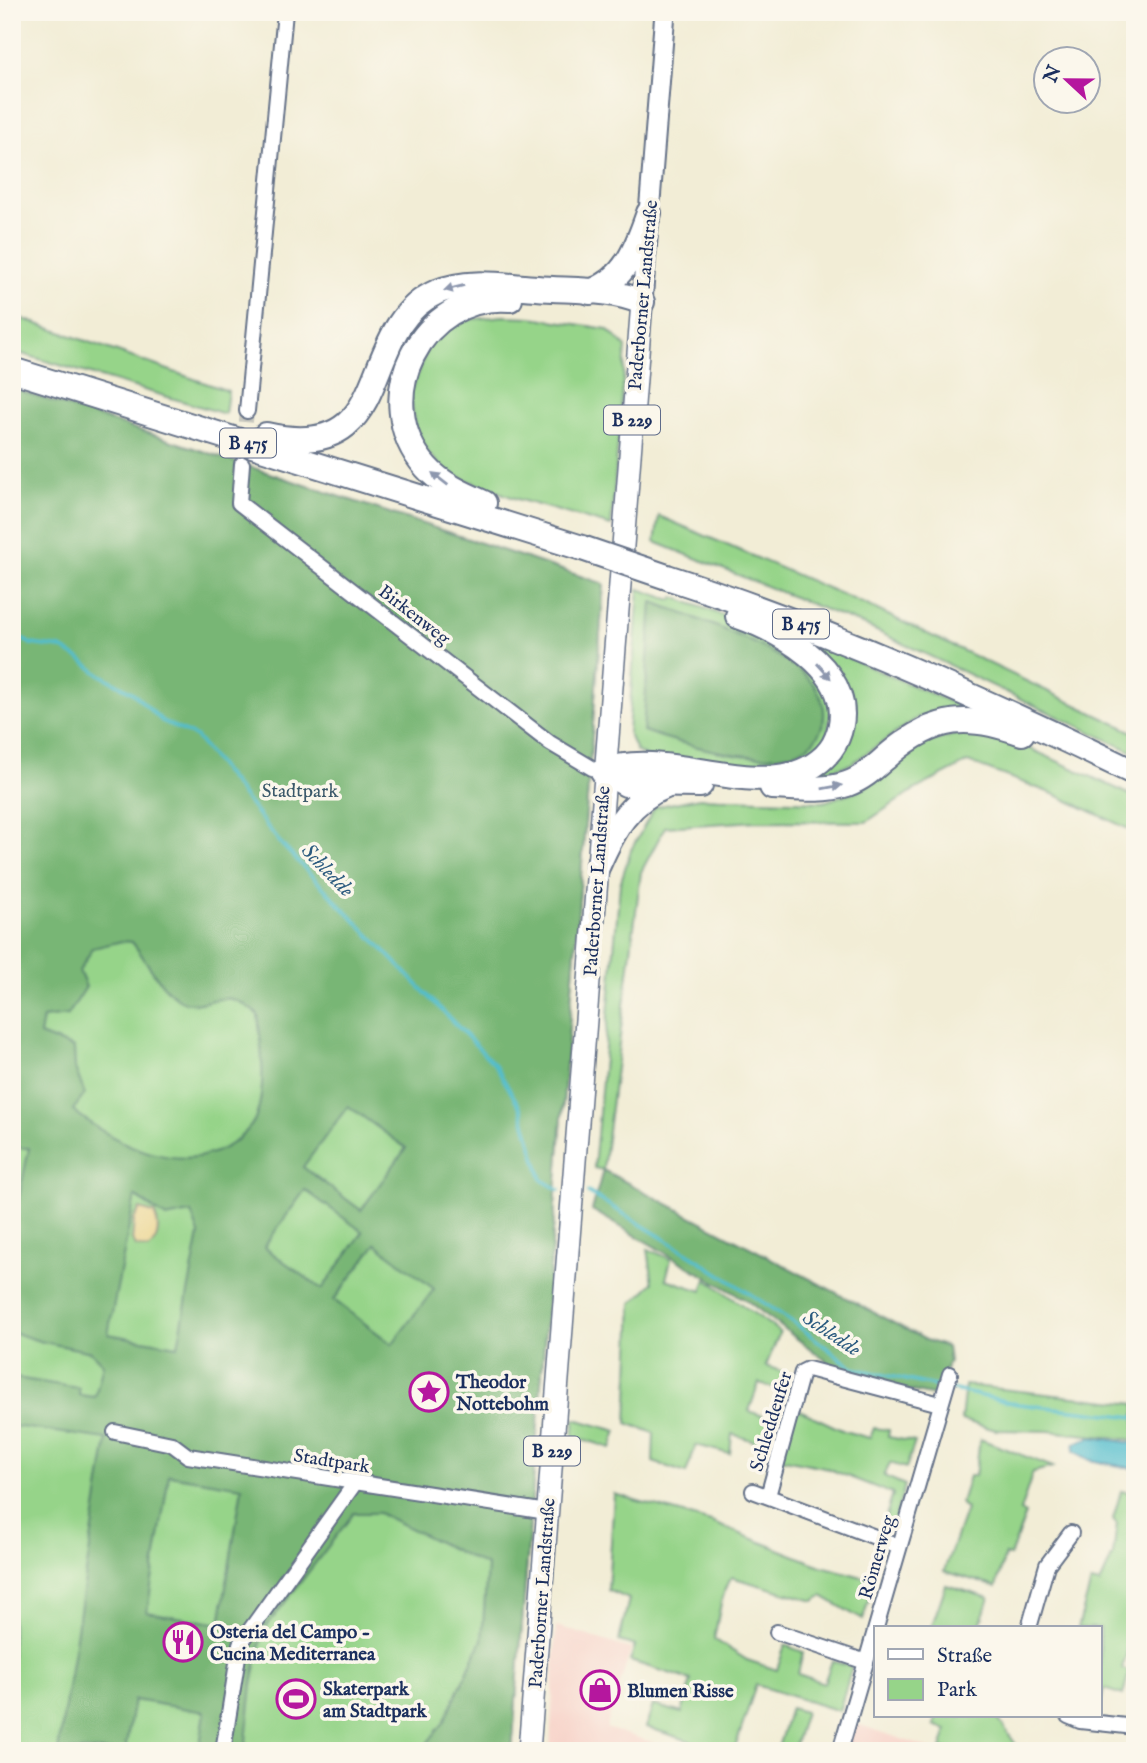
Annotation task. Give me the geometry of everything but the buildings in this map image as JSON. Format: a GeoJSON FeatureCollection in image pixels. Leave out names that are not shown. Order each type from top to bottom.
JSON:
{"type":"FeatureCollection","features":[{"type":"Feature","properties":{"kind":"highway"},"geometry":{"type":"LineString","coordinates":[[590,292],[605,287],[624,270],[649,214]]}},
{"type":"Feature","properties":{"kind":"highway"},"geometry":{"type":"LineString","coordinates":[[167,418],[182,413],[275,438],[316,439],[342,428],[370,394],[395,330],[410,310],[425,299],[466,285],[619,294],[642,302]]}},
{"type":"Feature","properties":{"kind":"highway"},"geometry":{"type":"LineString","coordinates":[[541,535],[517,516],[454,489],[434,475],[419,458],[408,438],[401,405],[402,383],[411,354],[431,326],[449,313],[480,301],[505,298],[623,309],[642,302]]}},
{"type":"Feature","properties":{"kind":"highway","name":"B 475"},"geometry":{"type":"LineString","coordinates":[[12,370],[677,580],[866,649],[1135,773]]}},
{"type":"Feature","properties":{"kind":"highway"},"geometry":{"type":"LineString","coordinates":[[603,771],[627,765],[788,775],[816,764],[835,742],[843,716],[842,701],[833,680],[821,667],[769,630],[707,604],[677,580]]}},
{"type":"Feature","properties":{"kind":"highway"},"geometry":{"type":"LineString","coordinates":[[603,771],[626,784],[816,789],[840,786],[862,777],[916,734],[950,721],[976,720],[1035,737],[1060,737]]}},
{"type":"Feature","properties":{"kind":"highway"},"geometry":{"type":"LineString","coordinates":[[598,865],[613,834],[632,808],[647,794],[666,785]]}},
{"type":"Feature","properties":{"kind":"main road","name":"Paderborner Landstraße"},"geometry":{"type":"LineString","coordinates":[[529,1751],[603,771],[665,12]]}},
{"type":"Feature","properties":{"kind":"street"},"geometry":{"type":"LineString","coordinates":[[247,411],[285,12]]}},
{"type":"Feature","properties":{"kind":"street","name":"Birkenweg"},"geometry":{"type":"LineString","coordinates":[[242,464],[239,503],[550,743],[592,768],[603,771]]}},
{"type":"Feature","properties":{"kind":"street","name":"Schleddeufer"},"geometry":{"type":"LineString","coordinates":[[768,1496],[802,1372],[808,1369],[940,1404]]}},
{"type":"Feature","properties":{"kind":"street","name":"Römerweg"},"geometry":{"type":"LineString","coordinates":[[876,1626],[950,1374]]}},
{"type":"Feature","properties":{"kind":"street","name":"Stadtpark"},"geometry":{"type":"LineString","coordinates":[[115,1432],[173,1444],[188,1455],[547,1512]]}},
{"type":"Feature","properties":{"kind":"street"},"geometry":{"type":"LineString","coordinates":[[223,1751],[240,1644],[355,1483]]}},
{"type":"Feature","properties":{"kind":"street"},"geometry":{"type":"LineString","coordinates":[[753,1491],[899,1546]]}},
{"type":"Feature","properties":{"kind":"street"},"geometry":{"type":"LineString","coordinates":[[1030,1626],[1047,1565],[1071,1533]]}},
{"type":"Feature","properties":{"kind":"street"},"geometry":{"type":"LineString","coordinates":[[777,1632],[866,1662]]}},
{"type":"Feature","properties":{"kind":"street","name":"Römerweg"},"geometry":{"type":"LineString","coordinates":[[840,1751],[874,1634]]}},
{"type":"Feature","properties":{"kind":"street"},"geometry":{"type":"LineString","coordinates":[[1073,1718],[1135,1727]]}},
{"type":"Feature","properties":{"kind":"shaded area"},"geometry":{"type":"Polygon","coordinates":[[[556,1626],[631,1649],[606,1728],[680,1751],[550,1751],[556,1626]]]}},
{"type":"Feature","properties":{"kind":"shaded area"},"geometry":{"type":"Polygon","coordinates":[[[857,1724],[937,1751],[841,1751],[857,1724]]]}},
{"type":"Feature","properties":{"kind":"green space"},"geometry":{"type":"Polygon","coordinates":[[[12,315],[228,391],[225,414],[12,351],[12,315]]]}},
{"type":"Feature","properties":{"kind":"green space"},"geometry":{"type":"Polygon","coordinates":[[[503,316],[531,317],[607,329],[626,347],[611,526],[517,499],[448,473],[428,453],[415,428],[410,394],[430,341],[455,321],[503,316]]]}},
{"type":"Feature","properties":{"kind":"green space","name":"Stadtpark"},"geometry":{"type":"Polygon","coordinates":[[[12,388],[604,584],[512,1751],[12,1751],[12,388]]]}},
{"type":"Feature","properties":{"kind":"green space","name":"Stadtpark"},"geometry":{"type":"Polygon","coordinates":[[[12,388],[604,584],[512,1751],[421,1751],[444,1722],[482,1640],[487,1566],[379,1513],[354,1513],[263,1631],[252,1685],[245,1751],[199,1751],[205,1712],[134,1700],[125,1751],[58,1751],[107,1439],[12,1426],[16,1378],[79,1388],[79,1395],[95,1397],[103,1364],[91,1352],[12,1332],[12,1231],[29,1148],[12,1148],[12,388]],[[122,941],[93,948],[79,971],[86,987],[68,1015],[43,1018],[40,1035],[74,1048],[75,1068],[85,1094],[73,1110],[90,1123],[128,1144],[170,1157],[211,1153],[234,1142],[251,1125],[259,1105],[262,1066],[258,1015],[233,999],[187,1003],[177,998],[158,979],[132,942],[122,941]],[[348,1106],[303,1167],[361,1210],[406,1148],[348,1106]],[[305,1190],[264,1247],[322,1289],[363,1232],[305,1190]],[[135,1196],[108,1334],[178,1346],[199,1234],[191,1213],[166,1218],[135,1196]],[[376,1244],[334,1300],[392,1344],[434,1289],[376,1244]],[[169,1475],[147,1612],[220,1624],[242,1487],[169,1475]]]}},
{"type":"Feature","properties":{"kind":"green space"},"geometry":{"type":"Polygon","coordinates":[[[659,516],[869,606],[1135,733],[1135,753],[866,626],[655,542],[659,516]]]}},
{"type":"Feature","properties":{"kind":"green space"},"geometry":{"type":"Polygon","coordinates":[[[639,589],[672,600],[674,597],[738,621],[785,648],[834,696],[825,749],[775,769],[647,757],[636,751],[628,732],[639,589]],[[653,602],[816,687],[759,647],[653,602]]]}},
{"type":"Feature","properties":{"kind":"green space"},"geometry":{"type":"Polygon","coordinates":[[[652,602],[741,637],[786,660],[803,674],[816,688],[824,708],[821,729],[809,745],[790,754],[739,755],[684,744],[643,731],[652,602]]]}},
{"type":"Feature","properties":{"kind":"green space"},"geometry":{"type":"Polygon","coordinates":[[[796,635],[969,710],[919,717],[851,764],[811,776],[841,751],[850,734],[853,718],[850,702],[843,688],[796,635]]]}},
{"type":"Feature","properties":{"kind":"green space"},"geometry":{"type":"Polygon","coordinates":[[[963,732],[1005,737],[1135,797],[1135,832],[1056,795],[968,762],[914,790],[866,822],[757,821],[665,827],[641,872],[603,1170],[594,1168],[620,884],[631,850],[655,807],[699,798],[824,802],[864,788],[923,744],[963,732]]]}},
{"type":"Feature","properties":{"kind":"green space"},"geometry":{"type":"Polygon","coordinates":[[[603,1170],[926,1340],[947,1347],[949,1361],[935,1396],[849,1378],[746,1300],[592,1210],[603,1170]]]}},
{"type":"Feature","properties":{"kind":"green space"},"geometry":{"type":"Polygon","coordinates":[[[648,1249],[671,1259],[666,1279],[702,1291],[706,1279],[780,1332],[766,1366],[795,1376],[788,1393],[759,1383],[749,1411],[779,1422],[770,1446],[732,1434],[730,1454],[696,1445],[686,1473],[653,1462],[654,1433],[627,1423],[632,1303],[653,1283],[648,1249]]]}},
{"type":"Feature","properties":{"kind":"green space"},"geometry":{"type":"Polygon","coordinates":[[[965,1385],[1135,1404],[1135,1440],[1048,1431],[996,1430],[961,1420],[965,1385]]]}},
{"type":"Feature","properties":{"kind":"green space"},"geometry":{"type":"Polygon","coordinates":[[[793,1407],[844,1431],[870,1438],[874,1428],[889,1430],[888,1437],[915,1442],[906,1468],[890,1463],[884,1476],[905,1485],[893,1525],[884,1522],[893,1494],[824,1467],[780,1458],[793,1407]]]}},
{"type":"Feature","properties":{"kind":"green space"},"geometry":{"type":"Polygon","coordinates":[[[575,1419],[617,1431],[611,1448],[573,1436],[575,1419]]]}},
{"type":"Feature","properties":{"kind":"green space"},"geometry":{"type":"Polygon","coordinates":[[[980,1439],[1053,1467],[1033,1472],[1020,1511],[1026,1514],[1010,1556],[1005,1555],[996,1587],[944,1571],[966,1509],[961,1503],[969,1476],[975,1476],[980,1439]]]}},
{"type":"Feature","properties":{"kind":"green space"},"geometry":{"type":"Polygon","coordinates":[[[1121,1491],[1135,1494],[1135,1641],[1129,1646],[1122,1668],[1129,1672],[1123,1695],[1104,1689],[1102,1698],[1102,1626],[1079,1626],[1091,1582],[1100,1584],[1113,1555],[1117,1524],[1113,1519],[1121,1491]]]}},
{"type":"Feature","properties":{"kind":"green space"},"geometry":{"type":"Polygon","coordinates":[[[614,1494],[711,1522],[821,1566],[874,1580],[863,1620],[822,1596],[814,1601],[731,1577],[722,1598],[714,1639],[747,1660],[777,1670],[785,1645],[803,1652],[798,1674],[824,1683],[832,1661],[852,1667],[839,1711],[756,1685],[734,1751],[721,1751],[646,1727],[653,1705],[682,1713],[691,1680],[630,1661],[635,1646],[619,1641],[629,1599],[608,1590],[614,1494]]]}},
{"type":"Feature","properties":{"kind":"green space"},"geometry":{"type":"Polygon","coordinates":[[[946,1585],[989,1598],[980,1626],[932,1626],[946,1585]]]}},
{"type":"Feature","properties":{"kind":"green space"},"geometry":{"type":"Polygon","coordinates":[[[790,1708],[805,1712],[794,1748],[801,1751],[777,1751],[790,1708]]]}},
{"type":"Feature","properties":{"kind":"green space"},"geometry":{"type":"Polygon","coordinates":[[[936,1718],[997,1718],[1017,1746],[1030,1751],[941,1749],[947,1730],[934,1725],[936,1718]]]}},
{"type":"Feature","properties":{"kind":"sand"},"geometry":{"type":"Polygon","coordinates":[[[140,1209],[154,1213],[157,1222],[157,1237],[148,1249],[136,1246],[132,1240],[134,1219],[140,1209]]]}},
{"type":"Feature","properties":{"kind":"water"},"geometry":{"type":"Polygon","coordinates":[[[1091,1437],[1135,1443],[1135,1469],[1090,1460],[1074,1451],[1075,1443],[1091,1437]]]}},
{"type":"Feature","properties":{"kind":"waterway","name":"Schledde"},"geometry":{"type":"LineString","coordinates":[[12,633],[31,644],[61,648],[133,693],[162,721],[196,737],[282,845],[495,1065],[521,1109],[542,1180],[559,1190]]}},
{"type":"Feature","properties":{"kind":"waterway","name":"Schledde"},"geometry":{"type":"LineString","coordinates":[[588,1192],[797,1325],[853,1368],[943,1388]]}},
{"type":"Feature","properties":{"kind":"waterway","name":"Schledde"},"geometry":{"type":"LineString","coordinates":[[950,1389],[1018,1404],[1135,1417]]}},
{"type":"Feature","properties":{"kind":"tunnel"},"geometry":{"type":"LineString","coordinates":[[242,464],[247,411]]}},
{"type":"Feature","properties":{"kind":"place","name":"Theodor Nottebohm"},"geometry":{"type":"Point","coordinates":[429,1392]}},
{"type":"Feature","properties":{"kind":"place","name":"Osteria del Campo - Cucina Mediterranea"},"geometry":{"type":"Point","coordinates":[183,1642]}},
{"type":"Feature","properties":{"kind":"place","name":"Blumen Risse"},"geometry":{"type":"Point","coordinates":[600,1690]}},
{"type":"Feature","properties":{"kind":"place","name":"Skaterpark am Stadtpark"},"geometry":{"type":"Point","coordinates":[296,1699]}}]}
